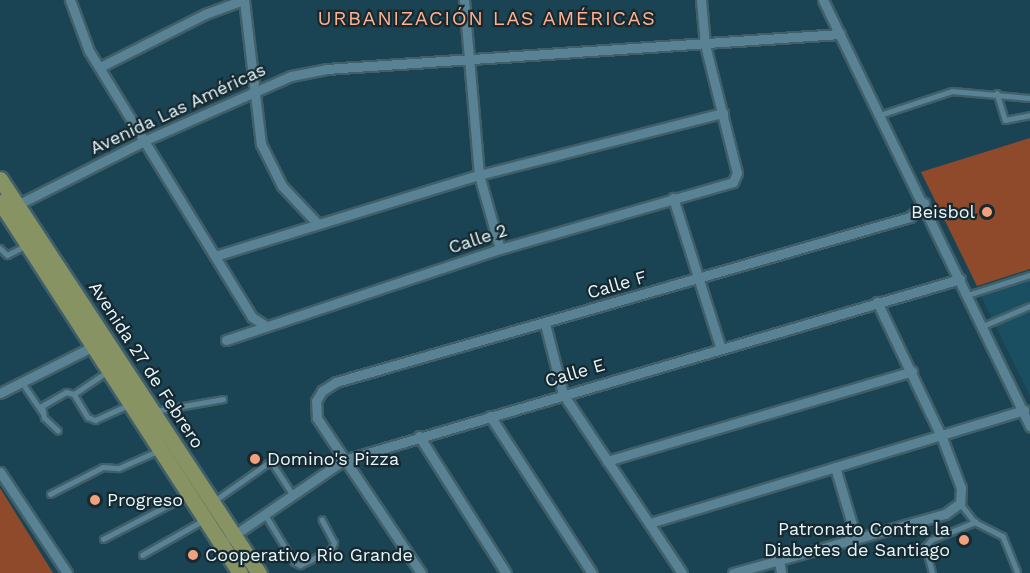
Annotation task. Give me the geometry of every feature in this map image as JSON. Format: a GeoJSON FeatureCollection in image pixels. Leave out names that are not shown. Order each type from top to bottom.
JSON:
{"type":"FeatureCollection","features":[{"type":"Feature","properties":{"kind":"main road","name":"Avenida 27 de Febrero"},"geometry":{"type":"LineString","coordinates":[[0,179],[8,206],[27,245],[99,343],[153,411],[259,573]]}},
{"type":"Feature","properties":{"kind":"main road","name":"Avenida 27 de Febrero"},"geometry":{"type":"LineString","coordinates":[[8,206],[99,343],[109,371],[240,573]]}},
{"type":"Feature","properties":{"kind":"street"},"geometry":{"type":"LineString","coordinates":[[69,0],[89,51],[102,66],[252,317],[266,326]]}},
{"type":"Feature","properties":{"kind":"street"},"geometry":{"type":"LineString","coordinates":[[102,66],[205,14],[243,0],[252,91],[261,144],[282,186],[317,223]]}},
{"type":"Feature","properties":{"kind":"street"},"geometry":{"type":"LineString","coordinates":[[464,0],[466,58],[479,175],[500,249]]}},
{"type":"Feature","properties":{"kind":"street"},"geometry":{"type":"LineString","coordinates":[[215,256],[479,175],[723,112],[705,45],[702,0]]}},
{"type":"Feature","properties":{"kind":"street"},"geometry":{"type":"LineString","coordinates":[[823,0],[983,326],[1027,409],[1030,426]]}},
{"type":"Feature","properties":{"kind":"street","name":"Avenida Las Américas"},"geometry":{"type":"LineString","coordinates":[[8,206],[252,91],[327,69],[840,34]]}},
{"type":"Feature","properties":{"kind":"street","name":"Calle 2"},"geometry":{"type":"LineString","coordinates":[[226,340],[500,249],[733,182],[737,172],[723,112]]}},
{"type":"Feature","properties":{"kind":"street"},"geometry":{"type":"LineString","coordinates":[[673,198],[721,349]]}},
{"type":"Feature","properties":{"kind":"street","name":"Calle F"},"geometry":{"type":"LineString","coordinates":[[344,460],[318,418],[318,395],[336,382],[545,324],[910,217],[924,203]]}},
{"type":"Feature","properties":{"kind":"street","name":"Calle E"},"geometry":{"type":"LineString","coordinates":[[221,545],[344,460],[419,436],[960,279]]}},
{"type":"Feature","properties":{"kind":"street"},"geometry":{"type":"LineString","coordinates":[[733,573],[945,514],[960,503],[962,488],[942,438],[912,371],[877,302]]}},
{"type":"Feature","properties":{"kind":"street"},"geometry":{"type":"LineString","coordinates":[[545,324],[563,394],[682,573]]}},
{"type":"Feature","properties":{"kind":"street"},"geometry":{"type":"LineString","coordinates":[[0,393],[99,343]]}},
{"type":"Feature","properties":{"kind":"street"},"geometry":{"type":"LineString","coordinates":[[607,461],[912,371]]}},
{"type":"Feature","properties":{"kind":"street"},"geometry":{"type":"LineString","coordinates":[[650,523],[835,467],[942,438],[1027,409]]}},
{"type":"Feature","properties":{"kind":"street"},"geometry":{"type":"LineString","coordinates":[[490,416],[592,573]]}},
{"type":"Feature","properties":{"kind":"street"},"geometry":{"type":"LineString","coordinates":[[419,436],[507,573]]}},
{"type":"Feature","properties":{"kind":"street"},"geometry":{"type":"LineString","coordinates":[[344,460],[421,573]]}},
{"type":"Feature","properties":{"kind":"street"},"geometry":{"type":"LineString","coordinates":[[835,467],[856,538]]}},
{"type":"Feature","properties":{"kind":"street"},"geometry":{"type":"LineString","coordinates":[[0,472],[67,573]]}},
{"type":"Feature","properties":{"kind":"street"},"geometry":{"type":"LineString","coordinates":[[779,560],[782,573]]}},
{"type":"Feature","properties":{"kind":"lane"},"geometry":{"type":"LineString","coordinates":[[880,115],[951,91],[997,93],[1030,98]]}},
{"type":"Feature","properties":{"kind":"lane"},"geometry":{"type":"LineString","coordinates":[[997,93],[1005,120],[1030,115]]}},
{"type":"Feature","properties":{"kind":"lane"},"geometry":{"type":"LineString","coordinates":[[0,248],[7,255],[27,245]]}},
{"type":"Feature","properties":{"kind":"lane"},"geometry":{"type":"LineString","coordinates":[[968,295],[1030,275]]}},
{"type":"Feature","properties":{"kind":"lane"},"geometry":{"type":"LineString","coordinates":[[983,326],[1030,306]]}},
{"type":"Feature","properties":{"kind":"lane"},"geometry":{"type":"LineString","coordinates":[[74,394],[109,371]]}},
{"type":"Feature","properties":{"kind":"lane"},"geometry":{"type":"LineString","coordinates":[[22,382],[58,431]]}},
{"type":"Feature","properties":{"kind":"lane"},"geometry":{"type":"LineString","coordinates":[[42,412],[42,406],[66,392],[74,394],[88,417],[95,420],[130,403]]}},
{"type":"Feature","properties":{"kind":"lane"},"geometry":{"type":"LineString","coordinates":[[153,411],[223,399]]}},
{"type":"Feature","properties":{"kind":"lane"},"geometry":{"type":"LineString","coordinates":[[50,494],[104,467],[119,468],[160,450]]}},
{"type":"Feature","properties":{"kind":"lane"},"geometry":{"type":"LineString","coordinates":[[212,502],[268,463],[273,464],[293,495]]}},
{"type":"Feature","properties":{"kind":"lane"},"geometry":{"type":"LineString","coordinates":[[104,539],[189,495]]}},
{"type":"Feature","properties":{"kind":"lane"},"geometry":{"type":"LineString","coordinates":[[960,503],[975,522],[1003,536],[1017,571]]}},
{"type":"Feature","properties":{"kind":"lane"},"geometry":{"type":"LineString","coordinates":[[265,514],[294,562],[300,565],[331,550],[334,543],[322,520]]}},
{"type":"Feature","properties":{"kind":"lane"},"geometry":{"type":"LineString","coordinates":[[142,555],[205,520]]}},
{"type":"Feature","properties":{"kind":"lane"},"geometry":{"type":"LineString","coordinates":[[932,573],[925,548],[931,540],[975,522]]}},
{"type":"Feature","properties":{"kind":"shaded area","name":"Beisbol"},"geometry":{"type":"Polygon","coordinates":[[[1030,138],[1030,269],[977,286],[921,172],[1030,138]]]}},
{"type":"Feature","properties":{"kind":"shaded area"},"geometry":{"type":"Polygon","coordinates":[[[1030,280],[1030,396],[981,296],[1030,280]]]}},
{"type":"Feature","properties":{"kind":"shaded area"},"geometry":{"type":"Polygon","coordinates":[[[0,488],[53,573],[0,573],[0,488]]]}},
{"type":"Feature","properties":{"kind":"place","name":"Beisbol"},"geometry":{"type":"Point","coordinates":[987,212]}},
{"type":"Feature","properties":{"kind":"place","name":"Domino's Pizza"},"geometry":{"type":"Point","coordinates":[255,459]}},
{"type":"Feature","properties":{"kind":"place","name":"Progreso"},"geometry":{"type":"Point","coordinates":[95,500]}},
{"type":"Feature","properties":{"kind":"place","name":"Patronato Contra la Diabetes de Santiago"},"geometry":{"type":"Point","coordinates":[964,540]}},
{"type":"Feature","properties":{"kind":"place","name":"Cooperativo Rio Grande"},"geometry":{"type":"Point","coordinates":[193,555]}},
{"type":"Feature","properties":{"kind":"district","name":"URBANIZACIÓN LAS AMÉRICAS"},"geometry":{"type":"Point","coordinates":[487,18]}}]}
